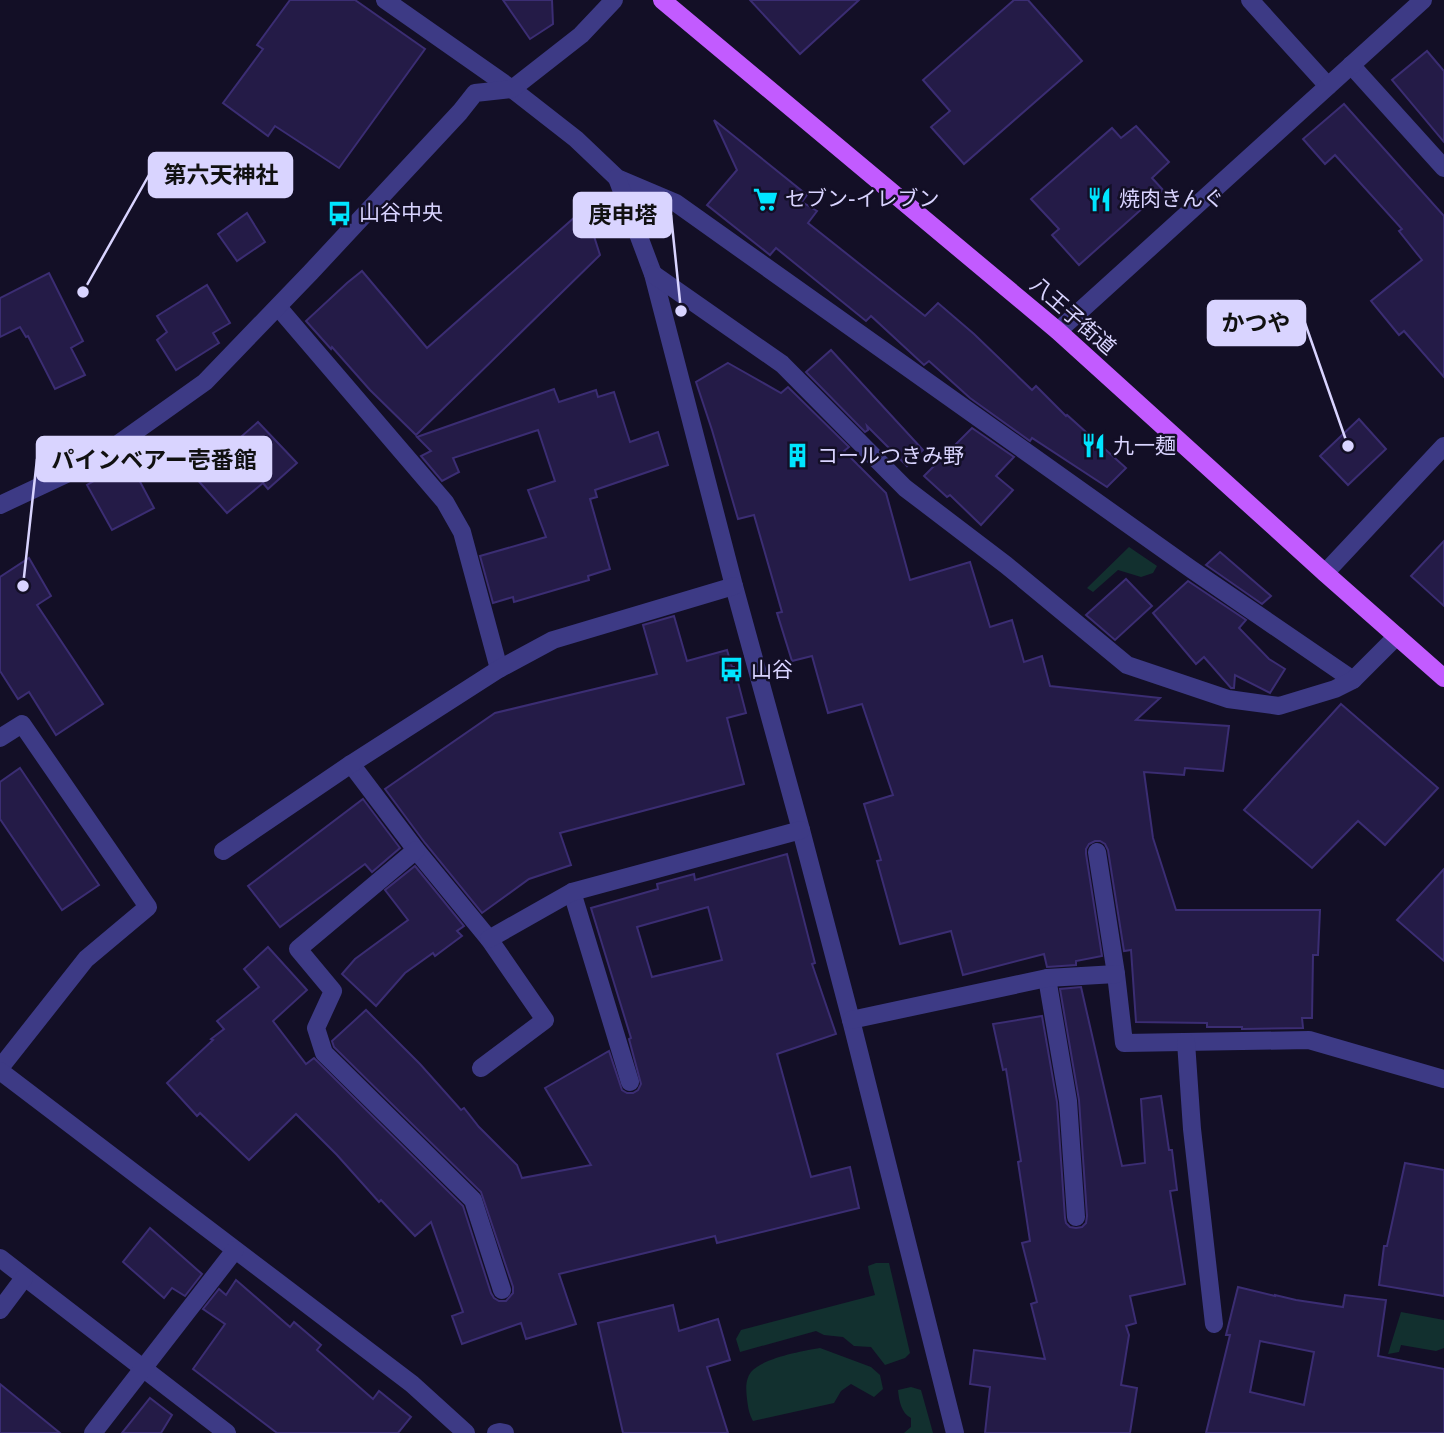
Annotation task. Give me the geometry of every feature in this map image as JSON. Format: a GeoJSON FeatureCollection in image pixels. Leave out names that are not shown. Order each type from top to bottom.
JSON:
{"type":"FeatureCollection","features":[{"type":"Feature","properties":{"kind":"main road","name":"八王子街道"},"geometry":{"type":"LineString","coordinates":[[662,0],[1058,331],[1444,678]]}},
{"type":"Feature","properties":{"kind":"street"},"geometry":{"type":"LineString","coordinates":[[385,0],[512,89],[576,139],[617,178],[676,203],[1180,561],[1353,680]]}},
{"type":"Feature","properties":{"kind":"street"},"geometry":{"type":"LineString","coordinates":[[0,505],[94,461],[205,382],[460,113],[475,93],[512,89],[582,34],[614,0]]}},
{"type":"Feature","properties":{"kind":"street"},"geometry":{"type":"LineString","coordinates":[[1250,0],[1328,86]]}},
{"type":"Feature","properties":{"kind":"street"},"geometry":{"type":"LineString","coordinates":[[1058,331],[1423,0]]}},
{"type":"Feature","properties":{"kind":"street"},"geometry":{"type":"LineString","coordinates":[[1351,65],[1444,168]]}},
{"type":"Feature","properties":{"kind":"street"},"geometry":{"type":"LineString","coordinates":[[617,178],[653,274],[851,1020],[955,1433]]}},
{"type":"Feature","properties":{"kind":"street"},"geometry":{"type":"LineString","coordinates":[[653,274],[782,364],[905,488],[1006,565],[1127,665],[1228,699],[1279,706],[1335,689],[1353,680],[1397,636]]}},
{"type":"Feature","properties":{"kind":"street"},"geometry":{"type":"LineString","coordinates":[[278,307],[445,502],[461,532],[499,669]]}},
{"type":"Feature","properties":{"kind":"street"},"geometry":{"type":"LineString","coordinates":[[1325,573],[1444,446]]}},
{"type":"Feature","properties":{"kind":"street"},"geometry":{"type":"LineString","coordinates":[[223,851],[351,764],[499,669],[553,640],[734,586]]}},
{"type":"Feature","properties":{"kind":"street"},"geometry":{"type":"LineString","coordinates":[[0,738],[22,724],[148,908],[86,959],[0,1070],[412,1384],[466,1433]]}},
{"type":"Feature","properties":{"kind":"street"},"geometry":{"type":"LineString","coordinates":[[351,764],[415,850],[489,939],[545,1020],[481,1068]]}},
{"type":"Feature","properties":{"kind":"street"},"geometry":{"type":"LineString","coordinates":[[489,939],[572,892],[801,830]]}},
{"type":"Feature","properties":{"kind":"street"},"geometry":{"type":"LineString","coordinates":[[415,850],[298,949],[333,991],[316,1028],[324,1053],[473,1200],[502,1290]]}},
{"type":"Feature","properties":{"kind":"street"},"geometry":{"type":"LineString","coordinates":[[1097,852],[1124,1043],[1309,1040],[1444,1079]]}},
{"type":"Feature","properties":{"kind":"street"},"geometry":{"type":"LineString","coordinates":[[572,892],[630,1082]]}},
{"type":"Feature","properties":{"kind":"street"},"geometry":{"type":"LineString","coordinates":[[851,1020],[1047,978],[1116,974]]}},
{"type":"Feature","properties":{"kind":"street"},"geometry":{"type":"LineString","coordinates":[[1047,978],[1068,1101],[1076,1217]]}},
{"type":"Feature","properties":{"kind":"street"},"geometry":{"type":"LineString","coordinates":[[1186,1042],[1192,1129],[1214,1324]]}},
{"type":"Feature","properties":{"kind":"street"},"geometry":{"type":"LineString","coordinates":[[93,1433],[235,1250]]}},
{"type":"Feature","properties":{"kind":"street"},"geometry":{"type":"LineString","coordinates":[[0,1258],[228,1433]]}},
{"type":"Feature","properties":{"kind":"street"},"geometry":{"type":"LineString","coordinates":[[0,1310],[24,1278]]}},
{"type":"Feature","properties":{"kind":"street"},"geometry":{"type":"LineString","coordinates":[[496,1433],[505,1433]]}},
{"type":"Feature","properties":{"kind":"green space"},"geometry":{"type":"Polygon","coordinates":[[[1129,547],[1157,566],[1153,573],[1141,577],[1118,570],[1093,592],[1087,588],[1129,547]]]}},
{"type":"Feature","properties":{"kind":"green space"},"geometry":{"type":"Polygon","coordinates":[[[889,1263],[910,1353],[905,1358],[885,1365],[871,1347],[854,1346],[843,1337],[824,1335],[816,1331],[740,1352],[736,1339],[741,1330],[875,1295],[868,1266],[889,1263]]]}},
{"type":"Feature","properties":{"kind":"green space"},"geometry":{"type":"Polygon","coordinates":[[[1401,1312],[1444,1320],[1444,1348],[1436,1351],[1401,1345],[1399,1352],[1388,1354],[1401,1312]]]}},
{"type":"Feature","properties":{"kind":"green space"},"geometry":{"type":"Polygon","coordinates":[[[820,1348],[871,1367],[880,1375],[883,1389],[874,1397],[851,1384],[841,1391],[834,1403],[753,1421],[746,1392],[751,1372],[773,1359],[820,1348]]]}},
{"type":"Feature","properties":{"kind":"green space"},"geometry":{"type":"Polygon","coordinates":[[[911,1387],[921,1390],[933,1433],[904,1433],[911,1427],[911,1418],[903,1410],[898,1390],[911,1387]]]}},
{"type":"Feature","properties":{"kind":"building"},"geometry":{"type":"Polygon","coordinates":[[[290,0],[355,0],[425,49],[339,168],[275,126],[268,136],[223,103],[263,49],[257,45],[290,0]]]}},
{"type":"Feature","properties":{"kind":"building"},"geometry":{"type":"Polygon","coordinates":[[[503,0],[552,0],[553,24],[530,39],[503,0]]]}},
{"type":"Feature","properties":{"kind":"building"},"geometry":{"type":"Polygon","coordinates":[[[750,0],[859,0],[800,54],[750,0]]]}},
{"type":"Feature","properties":{"kind":"building"},"geometry":{"type":"Polygon","coordinates":[[[1014,0],[1028,0],[1082,61],[964,164],[931,127],[950,111],[923,80],[1014,0]]]}},
{"type":"Feature","properties":{"kind":"building"},"geometry":{"type":"Polygon","coordinates":[[[1427,51],[1444,71],[1444,142],[1392,80],[1427,51]]]}},
{"type":"Feature","properties":{"kind":"building"},"geometry":{"type":"Polygon","coordinates":[[[1344,104],[1444,216],[1444,377],[1404,331],[1399,335],[1371,301],[1422,260],[1399,231],[1402,229],[1335,155],[1325,164],[1303,139],[1344,104]]]}},
{"type":"Feature","properties":{"kind":"building"},"geometry":{"type":"Polygon","coordinates":[[[714,120],[807,195],[802,202],[817,211],[808,223],[925,316],[938,303],[1032,390],[1036,386],[1126,468],[1107,487],[1032,438],[1030,441],[970,398],[929,361],[924,365],[871,316],[866,321],[776,248],[770,255],[707,205],[737,170],[714,120]]]}},
{"type":"Feature","properties":{"kind":"building"},"geometry":{"type":"Polygon","coordinates":[[[1136,126],[1169,162],[1152,178],[1163,190],[1079,265],[1052,235],[1059,229],[1031,199],[1112,128],[1121,138],[1136,126]]]}},
{"type":"Feature","properties":{"kind":"building"},"geometry":{"type":"Polygon","coordinates":[[[585,208],[600,255],[416,435],[306,321],[362,271],[427,348],[585,208]]]}},
{"type":"Feature","properties":{"kind":"building"},"geometry":{"type":"Polygon","coordinates":[[[247,213],[265,242],[237,261],[218,234],[247,213]]]}},
{"type":"Feature","properties":{"kind":"building"},"geometry":{"type":"Polygon","coordinates":[[[49,273],[83,341],[71,348],[85,375],[55,389],[28,336],[26,337],[20,327],[0,337],[0,298],[49,273]]]}},
{"type":"Feature","properties":{"kind":"building"},"geometry":{"type":"Polygon","coordinates":[[[207,285],[230,323],[213,333],[219,343],[176,370],[157,340],[167,332],[157,316],[207,285]]]}},
{"type":"Feature","properties":{"kind":"building"},"geometry":{"type":"Polygon","coordinates":[[[831,350],[923,450],[907,466],[867,426],[868,430],[865,432],[806,372],[831,350]]]}},
{"type":"Feature","properties":{"kind":"building"},"geometry":{"type":"Polygon","coordinates":[[[728,363],[781,393],[788,387],[849,447],[844,451],[886,493],[910,580],[970,562],[990,627],[1012,620],[1024,662],[1042,656],[1050,686],[1160,698],[1136,720],[1229,726],[1223,771],[1185,768],[1184,775],[1144,772],[1153,838],[1176,910],[1320,910],[1318,955],[1313,955],[1312,1018],[1302,1018],[1303,1028],[1242,1029],[1207,1027],[1207,1023],[1136,1022],[1131,950],[1124,951],[1108,850],[1100,841],[1089,844],[1086,854],[1102,956],[1076,961],[1076,965],[1047,967],[1044,954],[963,975],[951,931],[900,944],[877,861],[881,860],[864,804],[893,795],[862,704],[828,713],[812,656],[792,661],[777,613],[782,612],[754,515],[738,519],[696,382],[728,363]]]}},
{"type":"Feature","properties":{"kind":"building"},"geometry":{"type":"Polygon","coordinates":[[[554,389],[559,402],[596,390],[598,397],[614,392],[630,442],[658,432],[668,465],[595,490],[597,497],[590,499],[610,569],[588,576],[589,580],[514,602],[513,597],[493,603],[480,556],[546,537],[528,490],[555,481],[538,430],[453,458],[459,472],[442,481],[421,456],[431,451],[417,437],[554,389]]]}},
{"type":"Feature","properties":{"kind":"building"},"geometry":{"type":"Polygon","coordinates":[[[1359,419],[1386,449],[1348,485],[1320,456],[1359,419]]]}},
{"type":"Feature","properties":{"kind":"building"},"geometry":{"type":"Polygon","coordinates":[[[258,422],[297,463],[268,489],[263,483],[227,513],[195,477],[258,422]]]}},
{"type":"Feature","properties":{"kind":"building"},"geometry":{"type":"Polygon","coordinates":[[[972,428],[1014,457],[996,476],[1013,490],[981,525],[950,495],[947,497],[924,476],[972,428]]]}},
{"type":"Feature","properties":{"kind":"building"},"geometry":{"type":"Polygon","coordinates":[[[129,461],[154,508],[112,530],[87,485],[129,461]]]}},
{"type":"Feature","properties":{"kind":"building"},"geometry":{"type":"Polygon","coordinates":[[[1444,541],[1444,606],[1411,576],[1444,541]]]}},
{"type":"Feature","properties":{"kind":"building"},"geometry":{"type":"Polygon","coordinates":[[[1220,552],[1271,596],[1262,604],[1206,565],[1220,552]]]}},
{"type":"Feature","properties":{"kind":"building"},"geometry":{"type":"Polygon","coordinates":[[[29,558],[51,596],[37,605],[103,704],[56,735],[29,692],[18,699],[0,671],[0,577],[29,558]]]}},
{"type":"Feature","properties":{"kind":"building"},"geometry":{"type":"Polygon","coordinates":[[[1126,579],[1152,606],[1115,640],[1086,615],[1126,579]]]}},
{"type":"Feature","properties":{"kind":"building"},"geometry":{"type":"Polygon","coordinates":[[[1188,581],[1246,620],[1239,628],[1269,659],[1285,669],[1270,693],[1235,675],[1234,688],[1231,688],[1204,657],[1196,664],[1153,613],[1188,581]]]}},
{"type":"Feature","properties":{"kind":"building"},"geometry":{"type":"Polygon","coordinates":[[[674,616],[687,661],[727,650],[746,713],[727,718],[744,784],[560,833],[571,865],[529,879],[482,913],[385,789],[495,713],[657,674],[643,625],[674,616]]]}},
{"type":"Feature","properties":{"kind":"building"},"geometry":{"type":"Polygon","coordinates":[[[1341,704],[1438,788],[1385,845],[1358,821],[1312,868],[1244,810],[1341,704]]]}},
{"type":"Feature","properties":{"kind":"building"},"geometry":{"type":"Polygon","coordinates":[[[20,768],[99,885],[62,910],[0,819],[0,782],[20,768]]]}},
{"type":"Feature","properties":{"kind":"building"},"geometry":{"type":"Polygon","coordinates":[[[363,799],[400,848],[372,872],[365,864],[280,927],[248,886],[363,799]]]}},
{"type":"Feature","properties":{"kind":"building"},"geometry":{"type":"Polygon","coordinates":[[[787,854],[815,963],[812,964],[836,1034],[777,1054],[811,1177],[850,1167],[859,1208],[717,1243],[715,1236],[559,1274],[576,1324],[526,1339],[521,1323],[462,1344],[452,1316],[463,1312],[431,1222],[415,1236],[296,1114],[249,1160],[200,1113],[197,1116],[167,1083],[224,1029],[217,1021],[259,987],[244,969],[268,947],[307,990],[273,1021],[306,1064],[314,1058],[463,1206],[491,1293],[499,1301],[506,1301],[513,1293],[513,1287],[481,1192],[334,1047],[332,1041],[366,1010],[517,1165],[522,1178],[591,1165],[545,1088],[609,1051],[622,1090],[633,1093],[641,1084],[629,1039],[631,1038],[591,908],[658,889],[657,884],[694,874],[695,880],[787,854]],[[708,907],[637,927],[652,977],[722,960],[708,907]]]}},
{"type":"Feature","properties":{"kind":"building"},"geometry":{"type":"Polygon","coordinates":[[[415,866],[464,926],[457,931],[462,936],[405,973],[376,1006],[342,974],[355,959],[408,920],[385,890],[415,866]]]}},
{"type":"Feature","properties":{"kind":"building"},"geometry":{"type":"Polygon","coordinates":[[[1444,869],[1444,961],[1397,920],[1444,869]]]}},
{"type":"Feature","properties":{"kind":"building"},"geometry":{"type":"Polygon","coordinates":[[[1081,987],[1122,1166],[1145,1163],[1141,1099],[1161,1096],[1169,1150],[1172,1150],[1177,1190],[1170,1191],[1185,1284],[1130,1296],[1136,1323],[1126,1326],[1129,1335],[1121,1385],[1137,1388],[1130,1433],[985,1433],[990,1387],[970,1384],[974,1350],[1045,1359],[1031,1304],[1037,1302],[1022,1243],[1030,1241],[1018,1162],[1021,1161],[1006,1069],[1003,1070],[993,1024],[1042,1016],[1057,1102],[1065,1218],[1070,1227],[1082,1227],[1087,1216],[1079,1100],[1060,989],[1081,987]]]}},
{"type":"Feature","properties":{"kind":"building"},"geometry":{"type":"Polygon","coordinates":[[[1405,1163],[1444,1170],[1444,1296],[1379,1285],[1384,1246],[1387,1246],[1405,1163]]]}},
{"type":"Feature","properties":{"kind":"building"},"geometry":{"type":"Polygon","coordinates":[[[150,1228],[202,1274],[185,1296],[172,1288],[164,1298],[123,1262],[150,1228]]]}},
{"type":"Feature","properties":{"kind":"building"},"geometry":{"type":"Polygon","coordinates":[[[236,1280],[290,1327],[294,1322],[321,1345],[317,1350],[373,1399],[379,1391],[411,1417],[398,1433],[277,1433],[193,1369],[225,1324],[203,1309],[219,1289],[226,1295],[236,1280]]]}},
{"type":"Feature","properties":{"kind":"building"},"geometry":{"type":"Polygon","coordinates":[[[1238,1287],[1343,1307],[1345,1295],[1386,1300],[1378,1356],[1444,1369],[1444,1433],[1206,1433],[1230,1335],[1226,1335],[1238,1287]],[[1260,1341],[1250,1392],[1304,1405],[1314,1352],[1260,1341]]]}},
{"type":"Feature","properties":{"kind":"building"},"geometry":{"type":"Polygon","coordinates":[[[673,1305],[679,1331],[718,1319],[730,1360],[707,1367],[728,1433],[623,1433],[598,1323],[673,1305]]]}},
{"type":"Feature","properties":{"kind":"building"},"geometry":{"type":"Polygon","coordinates":[[[0,1384],[60,1433],[0,1433],[0,1384]]]}},
{"type":"Feature","properties":{"kind":"building"},"geometry":{"type":"Polygon","coordinates":[[[150,1398],[172,1415],[161,1433],[122,1433],[150,1398]]]}},
{"type":"Feature","properties":{"kind":"place","name":"セブン-イレブン"},"geometry":{"type":"Point","coordinates":[765,199]}},
{"type":"Feature","properties":{"kind":"place","name":"焼肉きんぐ"},"geometry":{"type":"Point","coordinates":[1099,199]}},
{"type":"Feature","properties":{"kind":"place","name":"山谷中央"},"geometry":{"type":"Point","coordinates":[339,213]}},
{"type":"Feature","properties":{"kind":"place","name":"第六天神社"},"geometry":{"type":"Point","coordinates":[83,292]}},
{"type":"Feature","properties":{"kind":"place","name":"庚申塔"},"geometry":{"type":"Point","coordinates":[681,311]}},
{"type":"Feature","properties":{"kind":"place","name":"九一麺"},"geometry":{"type":"Point","coordinates":[1093,446]}},
{"type":"Feature","properties":{"kind":"place","name":"かつや"},"geometry":{"type":"Point","coordinates":[1348,446]}},
{"type":"Feature","properties":{"kind":"place","name":"コールつきみ野"},"geometry":{"type":"Point","coordinates":[797,456]}},
{"type":"Feature","properties":{"kind":"place","name":"パインベアー壱番館"},"geometry":{"type":"Point","coordinates":[23,586]}},
{"type":"Feature","properties":{"kind":"place","name":"山谷"},"geometry":{"type":"Point","coordinates":[731,670]}}]}
